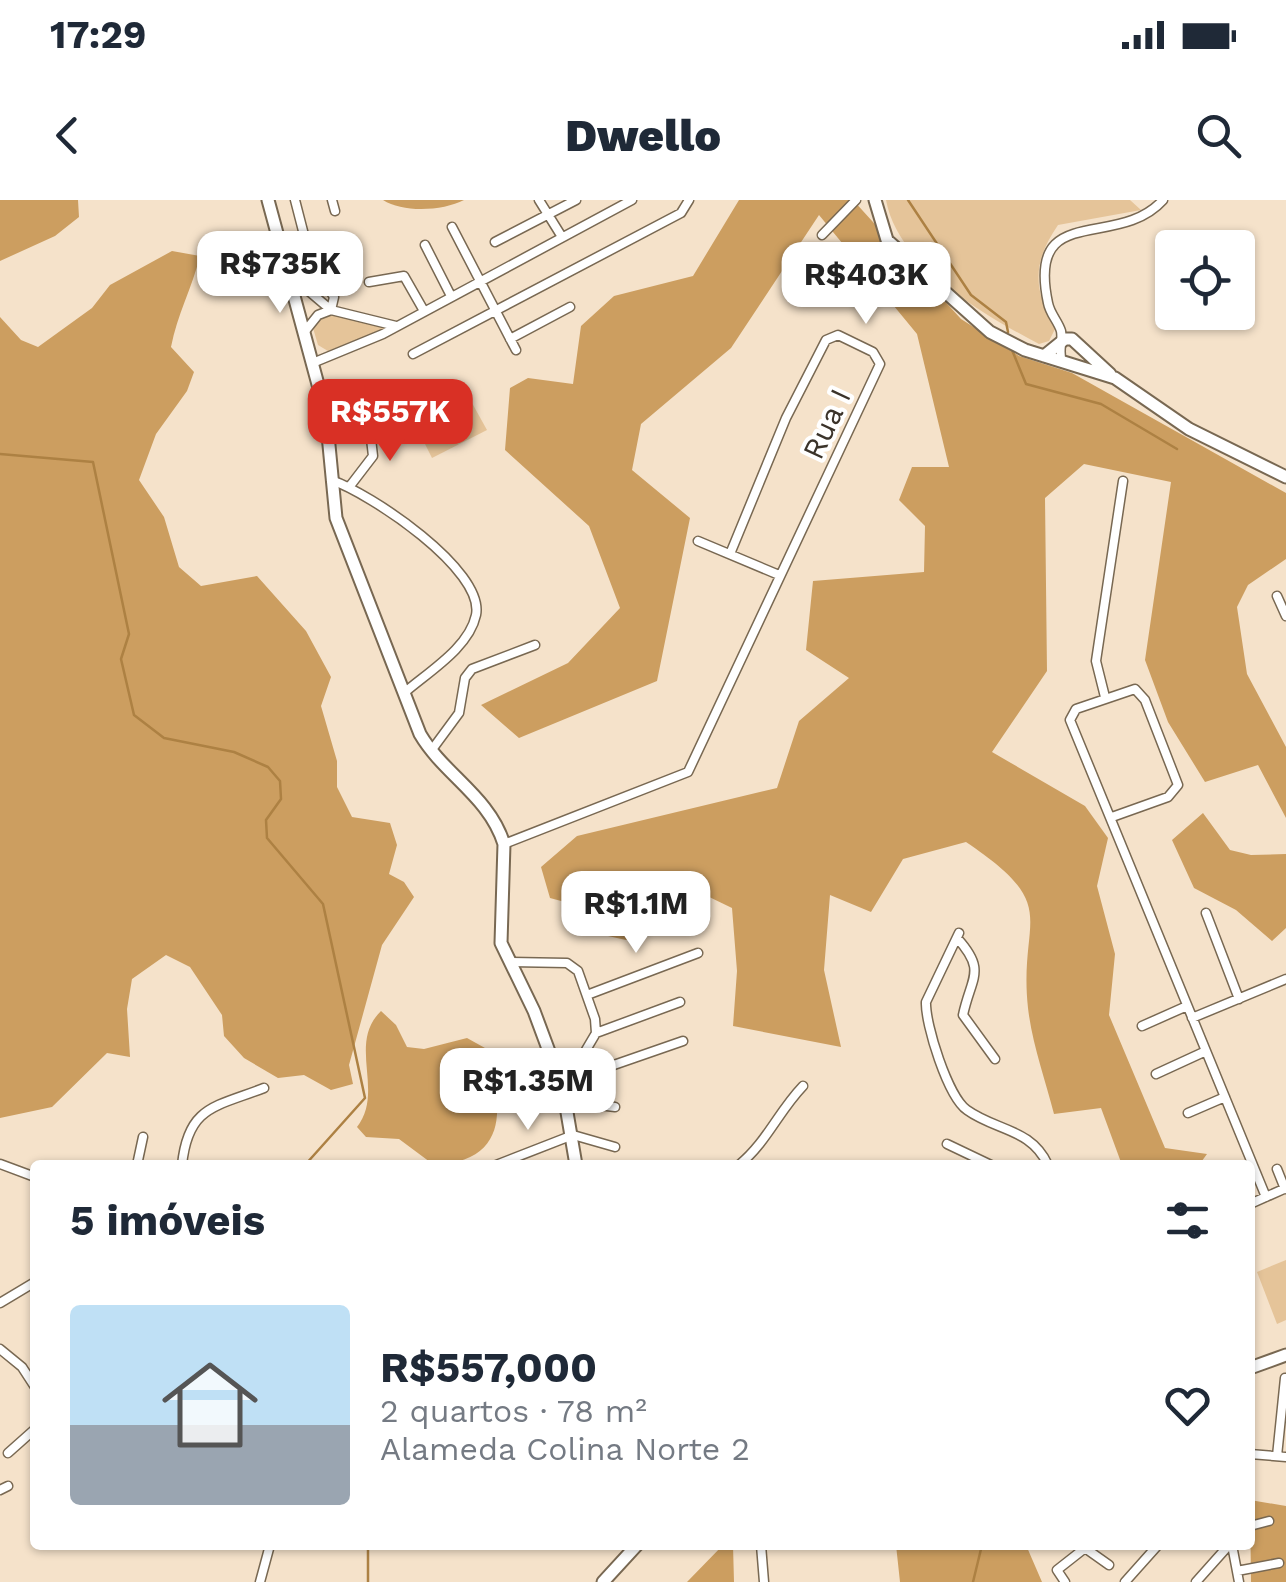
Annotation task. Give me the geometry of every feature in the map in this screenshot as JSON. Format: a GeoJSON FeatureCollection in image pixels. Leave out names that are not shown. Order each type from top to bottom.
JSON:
{"type":"FeatureCollection","features":[{"type":"Feature","properties":{"kind":"main road"},"geometry":{"type":"LineString","coordinates":[[268,200],[306,330],[329,430],[340,529],[430,751],[486,808],[504,844],[500,932],[507,962],[534,1012],[564,1095],[576,1160]]}},
{"type":"Feature","properties":{"kind":"main road"},"geometry":{"type":"LineString","coordinates":[[875,200],[886,240],[960,310],[990,332],[1044,356],[1115,378]]}},
{"type":"Feature","properties":{"kind":"main road"},"geometry":{"type":"LineString","coordinates":[[1044,356],[1061,342],[1077,342],[1115,378],[1188,428],[1286,477]]}},
{"type":"Feature","properties":{"kind":"main road"},"geometry":{"type":"LineString","coordinates":[[1255,1366],[1286,1355]]}},
{"type":"Feature","properties":{"kind":"main road"},"geometry":{"type":"LineString","coordinates":[[603,1582],[632,1550]]}},
{"type":"Feature","properties":{"kind":"street"},"geometry":{"type":"LineString","coordinates":[[295,200],[311,262],[334,297],[331,310]]}},
{"type":"Feature","properties":{"kind":"street"},"geometry":{"type":"LineString","coordinates":[[332,200],[335,211]]}},
{"type":"Feature","properties":{"kind":"street"},"geometry":{"type":"LineString","coordinates":[[539,200],[562,237]]}},
{"type":"Feature","properties":{"kind":"street"},"geometry":{"type":"LineString","coordinates":[[495,242],[576,200]]}},
{"type":"Feature","properties":{"kind":"street"},"geometry":{"type":"LineString","coordinates":[[314,362],[396,326],[632,200]]}},
{"type":"Feature","properties":{"kind":"street"},"geometry":{"type":"LineString","coordinates":[[413,354],[681,213],[689,200]]}},
{"type":"Feature","properties":{"kind":"street"},"geometry":{"type":"LineString","coordinates":[[822,234],[856,200]]}},
{"type":"Feature","properties":{"kind":"street"},"geometry":{"type":"LineString","coordinates":[[1057,321],[1077,342],[1080,353],[1067,363],[1057,321],[1048,303],[1045,277],[1046,258],[1055,240],[1066,230],[1139,218],[1163,200]]}},
{"type":"Feature","properties":{"kind":"street"},"geometry":{"type":"LineString","coordinates":[[452,227],[516,350]]}},
{"type":"Feature","properties":{"kind":"street"},"geometry":{"type":"LineString","coordinates":[[424,245],[451,296]]}},
{"type":"Feature","properties":{"kind":"street"},"geometry":{"type":"LineString","coordinates":[[288,272],[331,310],[396,326]]}},
{"type":"Feature","properties":{"kind":"street"},"geometry":{"type":"LineString","coordinates":[[369,282],[402,276],[424,311]]}},
{"type":"Feature","properties":{"kind":"street"},"geometry":{"type":"LineString","coordinates":[[510,339],[570,307]]}},
{"type":"Feature","properties":{"kind":"street"},"geometry":{"type":"LineString","coordinates":[[306,330],[318,315],[331,310]]}},
{"type":"Feature","properties":{"kind":"street","name":"Rua I"},"geometry":{"type":"LineString","coordinates":[[504,844],[685,774],[880,364],[874,352],[838,336],[826,340],[764,468],[730,554]]}},
{"type":"Feature","properties":{"kind":"street"},"geometry":{"type":"LineString","coordinates":[[350,486],[373,456],[370,430]]}},
{"type":"Feature","properties":{"kind":"street"},"geometry":{"type":"LineString","coordinates":[[332,480],[350,486],[455,564],[471,582],[477,612],[463,641],[404,692]]}},
{"type":"Feature","properties":{"kind":"street"},"geometry":{"type":"LineString","coordinates":[[1105,697],[1096,660],[1123,481]]}},
{"type":"Feature","properties":{"kind":"street"},"geometry":{"type":"LineString","coordinates":[[698,542],[779,575]]}},
{"type":"Feature","properties":{"kind":"street"},"geometry":{"type":"LineString","coordinates":[[1277,596],[1286,616]]}},
{"type":"Feature","properties":{"kind":"street"},"geometry":{"type":"LineString","coordinates":[[430,751],[460,712],[464,678],[472,670],[535,645]]}},
{"type":"Feature","properties":{"kind":"street"},"geometry":{"type":"LineString","coordinates":[[1112,818],[1168,797],[1178,786],[1141,692],[1130,689],[1076,709],[1070,720],[1251,1160]]}},
{"type":"Feature","properties":{"kind":"street"},"geometry":{"type":"LineString","coordinates":[[1206,914],[1239,999]]}},
{"type":"Feature","properties":{"kind":"street"},"geometry":{"type":"LineString","coordinates":[[996,1059],[981,1046],[962,1015],[977,971],[975,960],[958,935],[930,990],[926,1012],[954,1096],[968,1111],[1031,1140],[1045,1160]]}},
{"type":"Feature","properties":{"kind":"street"},"geometry":{"type":"LineString","coordinates":[[588,995],[698,953]]}},
{"type":"Feature","properties":{"kind":"street"},"geometry":{"type":"LineString","coordinates":[[507,962],[568,963],[578,971],[596,1033],[564,1095],[615,1106]]}},
{"type":"Feature","properties":{"kind":"street"},"geometry":{"type":"LineString","coordinates":[[1192,1018],[1286,979]]}},
{"type":"Feature","properties":{"kind":"street"},"geometry":{"type":"LineString","coordinates":[[596,1033],[680,1002]]}},
{"type":"Feature","properties":{"kind":"street"},"geometry":{"type":"LineString","coordinates":[[1142,1026],[1187,1006]]}},
{"type":"Feature","properties":{"kind":"street"},"geometry":{"type":"LineString","coordinates":[[580,1062],[608,1067],[683,1041]]}},
{"type":"Feature","properties":{"kind":"street"},"geometry":{"type":"LineString","coordinates":[[1156,1074],[1206,1052]]}},
{"type":"Feature","properties":{"kind":"street"},"geometry":{"type":"LineString","coordinates":[[744,1160],[763,1143],[780,1111],[803,1086]]}},
{"type":"Feature","properties":{"kind":"street"},"geometry":{"type":"LineString","coordinates":[[183,1160],[187,1134],[199,1115],[264,1088]]}},
{"type":"Feature","properties":{"kind":"street"},"geometry":{"type":"LineString","coordinates":[[1188,1113],[1225,1096]]}},
{"type":"Feature","properties":{"kind":"street"},"geometry":{"type":"LineString","coordinates":[[509,1160],[574,1135],[615,1147]]}},
{"type":"Feature","properties":{"kind":"street"},"geometry":{"type":"LineString","coordinates":[[138,1160],[143,1137]]}},
{"type":"Feature","properties":{"kind":"street"},"geometry":{"type":"LineString","coordinates":[[946,1144],[981,1160]]}},
{"type":"Feature","properties":{"kind":"street"},"geometry":{"type":"LineString","coordinates":[[0,1164],[30,1174]]}},
{"type":"Feature","properties":{"kind":"street"},"geometry":{"type":"LineString","coordinates":[[1255,1202],[1286,1189],[1277,1169]]}},
{"type":"Feature","properties":{"kind":"street"},"geometry":{"type":"LineString","coordinates":[[1255,1170],[1266,1197]]}},
{"type":"Feature","properties":{"kind":"street"},"geometry":{"type":"LineString","coordinates":[[0,1303],[30,1285]]}},
{"type":"Feature","properties":{"kind":"street"},"geometry":{"type":"LineString","coordinates":[[0,1349],[30,1380]]}},
{"type":"Feature","properties":{"kind":"street"},"geometry":{"type":"LineString","coordinates":[[1255,1454],[1282,1457],[1286,1378]]}},
{"type":"Feature","properties":{"kind":"street"},"geometry":{"type":"LineString","coordinates":[[8,1453],[30,1433]]}},
{"type":"Feature","properties":{"kind":"street"},"geometry":{"type":"LineString","coordinates":[[1255,1525],[1269,1521]]}},
{"type":"Feature","properties":{"kind":"street"},"geometry":{"type":"LineString","coordinates":[[260,1582],[269,1550]]}},
{"type":"Feature","properties":{"kind":"street"},"geometry":{"type":"LineString","coordinates":[[762,1550],[764,1582]]}},
{"type":"Feature","properties":{"kind":"street"},"geometry":{"type":"LineString","coordinates":[[1065,1582],[1057,1573],[1059,1566],[1081,1550]]}},
{"type":"Feature","properties":{"kind":"street"},"geometry":{"type":"LineString","coordinates":[[1087,1550],[1108,1565]]}},
{"type":"Feature","properties":{"kind":"street"},"geometry":{"type":"LineString","coordinates":[[1125,1582],[1150,1550]]}},
{"type":"Feature","properties":{"kind":"street"},"geometry":{"type":"LineString","coordinates":[[1196,1582],[1225,1550]]}},
{"type":"Feature","properties":{"kind":"street"},"geometry":{"type":"LineString","coordinates":[[1231,1550],[1240,1582]]}},
{"type":"Feature","properties":{"kind":"street"},"geometry":{"type":"LineString","coordinates":[[1237,1571],[1279,1563]]}},
{"type":"Feature","properties":{"kind":"shaded area"},"geometry":{"type":"Polygon","coordinates":[[[0,200],[78,200],[79,217],[55,236],[0,261],[0,200]]]}},
{"type":"Feature","properties":{"kind":"shaded area"},"geometry":{"type":"Polygon","coordinates":[[[383,200],[464,200],[423,209],[383,200]]]}},
{"type":"Feature","properties":{"kind":"shaded area"},"geometry":{"type":"Polygon","coordinates":[[[739,200],[853,200],[961,319],[1019,356],[1072,373],[1286,493],[1286,559],[1248,585],[1237,607],[1247,674],[1286,747],[1286,818],[1258,765],[1205,782],[1168,722],[1145,660],[1171,482],[1084,464],[1045,498],[1047,671],[992,752],[1085,806],[1108,838],[1097,886],[1115,954],[1109,1015],[1165,1148],[1207,1154],[1203,1160],[1120,1160],[1101,1108],[1054,1114],[1028,1008],[1030,915],[1026,899],[996,864],[966,842],[903,859],[871,912],[830,895],[824,970],[841,1047],[733,1026],[737,971],[732,908],[703,894],[695,921],[626,940],[590,932],[576,905],[550,898],[541,867],[577,836],[777,788],[799,721],[849,678],[806,650],[813,581],[924,572],[925,526],[899,500],[912,467],[949,467],[917,334],[819,215],[731,348],[641,424],[632,470],[690,518],[657,681],[519,738],[481,705],[568,663],[620,608],[589,526],[505,450],[510,388],[528,378],[573,384],[581,326],[614,296],[693,276],[739,200]]]}},
{"type":"Feature","properties":{"kind":"shaded area"},"geometry":{"type":"Polygon","coordinates":[[[886,200],[1130,200],[1141,210],[1058,225],[1043,252],[1038,276],[1039,289],[1055,329],[1049,341],[1039,344],[970,303],[925,267],[894,224],[886,200]]]}},
{"type":"Feature","properties":{"kind":"shaded area"},"geometry":{"type":"Polygon","coordinates":[[[172,251],[200,256],[171,347],[194,372],[187,391],[156,434],[139,480],[164,517],[179,567],[201,586],[257,576],[306,631],[331,677],[321,706],[337,761],[337,787],[352,817],[390,823],[397,845],[389,874],[404,882],[414,897],[382,945],[349,1065],[353,1084],[331,1090],[304,1075],[278,1078],[244,1058],[224,1036],[222,1015],[190,967],[166,955],[132,979],[127,1009],[130,1057],[107,1053],[52,1107],[0,1118],[0,317],[21,340],[38,347],[92,308],[110,285],[172,251]]]}},
{"type":"Feature","properties":{"kind":"shaded area"},"geometry":{"type":"Polygon","coordinates":[[[332,314],[384,329],[328,351],[318,345],[313,328],[320,318],[332,314]]]}},
{"type":"Feature","properties":{"kind":"shaded area"},"geometry":{"type":"Polygon","coordinates":[[[472,403],[487,430],[432,458],[418,430],[472,403]]]}},
{"type":"Feature","properties":{"kind":"shaded area"},"geometry":{"type":"Polygon","coordinates":[[[1203,813],[1230,850],[1251,855],[1286,854],[1286,928],[1272,941],[1236,910],[1194,888],[1172,840],[1203,813]]]}},
{"type":"Feature","properties":{"kind":"shaded area"},"geometry":{"type":"Polygon","coordinates":[[[381,1011],[396,1025],[407,1047],[424,1049],[467,1038],[485,1048],[495,1088],[496,1125],[478,1153],[462,1160],[427,1160],[399,1139],[366,1137],[357,1127],[368,1098],[366,1053],[371,1024],[381,1011]]]}},
{"type":"Feature","properties":{"kind":"shaded area"},"geometry":{"type":"Polygon","coordinates":[[[1286,1260],[1286,1320],[1277,1324],[1257,1272],[1286,1260]]]}},
{"type":"Feature","properties":{"kind":"shaded area"},"geometry":{"type":"Polygon","coordinates":[[[1255,1501],[1286,1506],[1286,1582],[1251,1582],[1255,1501]]]}},
{"type":"Feature","properties":{"kind":"shaded area"},"geometry":{"type":"Polygon","coordinates":[[[718,1550],[733,1550],[734,1582],[687,1582],[718,1550]]]}},
{"type":"Feature","properties":{"kind":"shaded area"},"geometry":{"type":"Polygon","coordinates":[[[897,1550],[1028,1550],[1042,1582],[900,1582],[897,1550]]]}},
{"type":"Feature","properties":{"kind":"waterway"},"geometry":{"type":"LineString","coordinates":[[908,200],[971,295],[1006,322],[1008,332]]}},
{"type":"Feature","properties":{"kind":"waterway"},"geometry":{"type":"LineString","coordinates":[[1012,350],[1026,384],[1101,404],[1177,449]]}},
{"type":"Feature","properties":{"kind":"waterway"},"geometry":{"type":"LineString","coordinates":[[0,454],[93,462],[129,634],[121,659],[134,715],[164,738],[234,752],[268,767],[280,781],[281,799],[266,820],[267,838],[323,904],[365,1098],[309,1160]]}},
{"type":"Feature","properties":{"kind":"waterway"},"geometry":{"type":"LineString","coordinates":[[368,1550],[368,1582]]}},
{"type":"Feature","properties":{"kind":"waterway"},"geometry":{"type":"LineString","coordinates":[[973,1582],[981,1550]]}}]}
